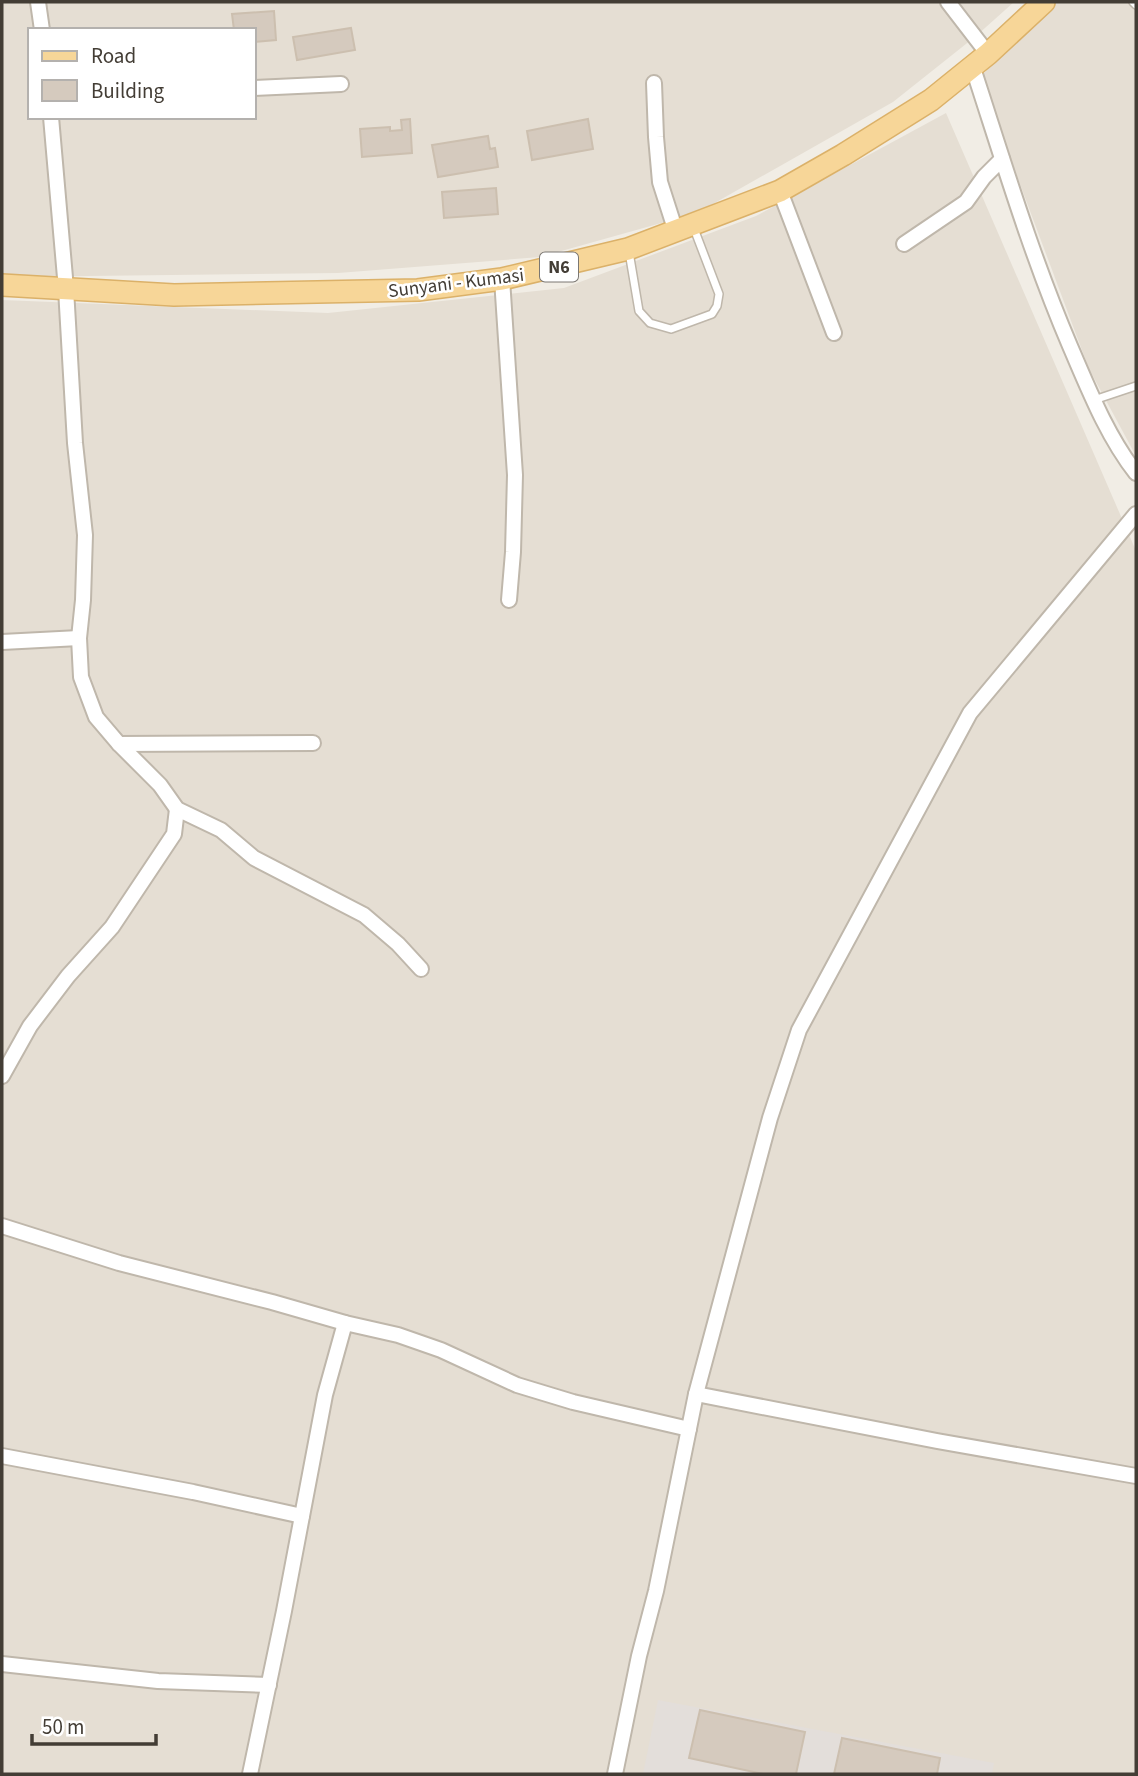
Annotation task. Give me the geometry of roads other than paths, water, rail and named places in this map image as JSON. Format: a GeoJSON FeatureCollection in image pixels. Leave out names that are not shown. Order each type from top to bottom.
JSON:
{"type":"FeatureCollection","features":[{"type":"Feature","properties":{"kind":"main road","name":"Sunyani - Kumasi"},"geometry":{"type":"LineString","coordinates":[[2,285],[174,295],[418,290],[502,279],[628,249],[780,191],[843,155],[931,100],[1045,2]]}},
{"type":"Feature","properties":{"kind":"street"},"geometry":{"type":"LineString","coordinates":[[38,2],[41,28]]}},
{"type":"Feature","properties":{"kind":"street"},"geometry":{"type":"LineString","coordinates":[[948,2],[980,59],[1002,159],[1053,306],[1093,400],[1136,473]]}},
{"type":"Feature","properties":{"kind":"street"},"geometry":{"type":"LineString","coordinates":[[654,83],[660,182],[685,229]]}},
{"type":"Feature","properties":{"kind":"street"},"geometry":{"type":"LineString","coordinates":[[256,88],[341,84]]}},
{"type":"Feature","properties":{"kind":"street"},"geometry":{"type":"LineString","coordinates":[[51,119],[66,289],[75,443],[85,535],[79,638],[81,677],[96,717],[160,785],[177,809],[221,830],[254,858],[363,915],[398,944],[421,969]]}},
{"type":"Feature","properties":{"kind":"street"},"geometry":{"type":"LineString","coordinates":[[904,244],[966,202],[984,177],[1002,159]]}},
{"type":"Feature","properties":{"kind":"street"},"geometry":{"type":"LineString","coordinates":[[780,191],[834,333]]}},
{"type":"Feature","properties":{"kind":"street"},"geometry":{"type":"LineString","coordinates":[[502,279],[515,475],[509,600]]}},
{"type":"Feature","properties":{"kind":"street"},"geometry":{"type":"LineString","coordinates":[[615,1774],[696,1394],[770,1118],[799,1030],[970,713],[1136,514]]}},
{"type":"Feature","properties":{"kind":"street"},"geometry":{"type":"LineString","coordinates":[[2,642],[79,638]]}},
{"type":"Feature","properties":{"kind":"street"},"geometry":{"type":"LineString","coordinates":[[119,744],[313,743]]}},
{"type":"Feature","properties":{"kind":"street"},"geometry":{"type":"LineString","coordinates":[[2,1076],[30,1026],[68,975],[112,927],[174,834],[177,809]]}},
{"type":"Feature","properties":{"kind":"street"},"geometry":{"type":"LineString","coordinates":[[2,1226],[119,1263],[398,1335],[441,1350],[517,1385],[573,1402],[689,1429]]}},
{"type":"Feature","properties":{"kind":"street"},"geometry":{"type":"LineString","coordinates":[[250,1774],[324,1395],[345,1323]]}},
{"type":"Feature","properties":{"kind":"street"},"geometry":{"type":"LineString","coordinates":[[696,1394],[1136,1476]]}},
{"type":"Feature","properties":{"kind":"street"},"geometry":{"type":"LineString","coordinates":[[2,1456],[302,1516]]}},
{"type":"Feature","properties":{"kind":"street"},"geometry":{"type":"LineString","coordinates":[[2,1664],[158,1681],[269,1685]]}},
{"type":"Feature","properties":{"kind":"lane"},"geometry":{"type":"LineString","coordinates":[[628,249],[639,311],[650,323],[671,329],[712,314],[718,306],[719,294],[685,229]]}},
{"type":"Feature","properties":{"kind":"lane"},"geometry":{"type":"LineString","coordinates":[[1093,400],[1136,386]]}}]}
